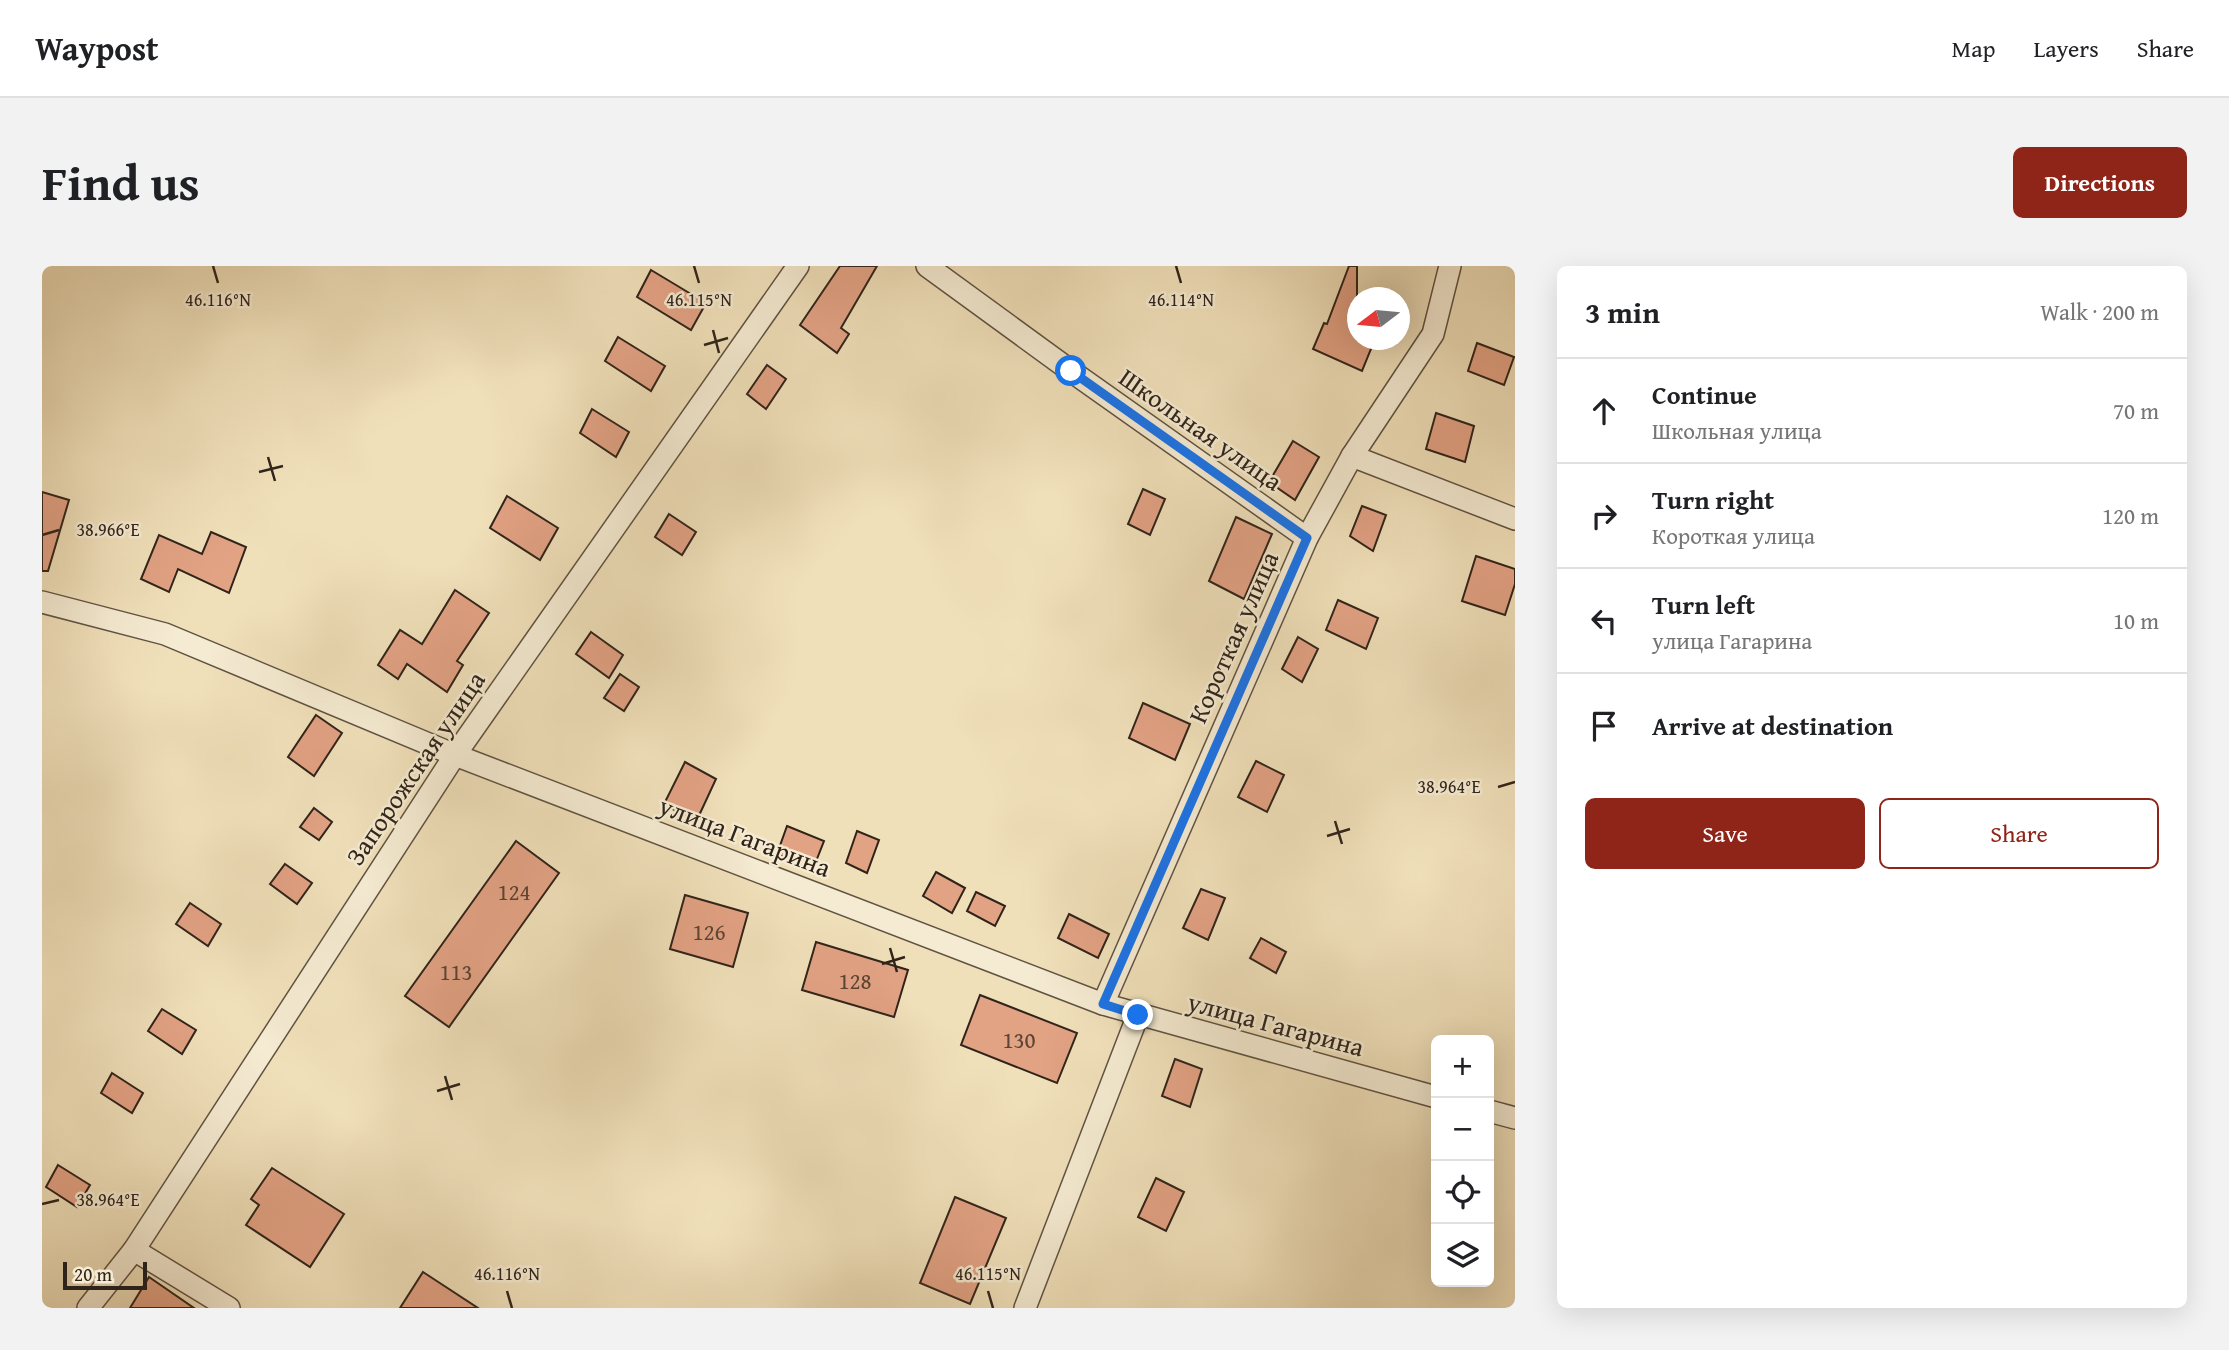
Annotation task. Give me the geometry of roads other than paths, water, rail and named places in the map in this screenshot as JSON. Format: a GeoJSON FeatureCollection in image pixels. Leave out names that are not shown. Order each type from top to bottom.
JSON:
{"type":"FeatureCollection","features":[{"type":"Feature","properties":{"kind":"street","name":"Запорожская улица"},"geometry":{"type":"LineString","coordinates":[[88,1308],[134,1250],[455,755],[798,266]]}},
{"type":"Feature","properties":{"kind":"street","name":"Школьная улица"},"geometry":{"type":"LineString","coordinates":[[927,266],[1307,538]]}},
{"type":"Feature","properties":{"kind":"street","name":"Короткая улица"},"geometry":{"type":"LineString","coordinates":[[1103,1004],[1307,538],[1352,456],[1433,334],[1450,266]]}},
{"type":"Feature","properties":{"kind":"street"},"geometry":{"type":"LineString","coordinates":[[1352,456],[1515,519]]}},
{"type":"Feature","properties":{"kind":"street","name":"улица Гагарина"},"geometry":{"type":"LineString","coordinates":[[42,602],[165,634],[455,755],[1103,1004],[1431,1096]]}},
{"type":"Feature","properties":{"kind":"street"},"geometry":{"type":"LineString","coordinates":[[1025,1308],[1138,1015]]}},
{"type":"Feature","properties":{"kind":"street"},"geometry":{"type":"LineString","coordinates":[[1494,1112],[1515,1118]]}},
{"type":"Feature","properties":{"kind":"street"},"geometry":{"type":"LineString","coordinates":[[134,1250],[229,1308]]}}]}
